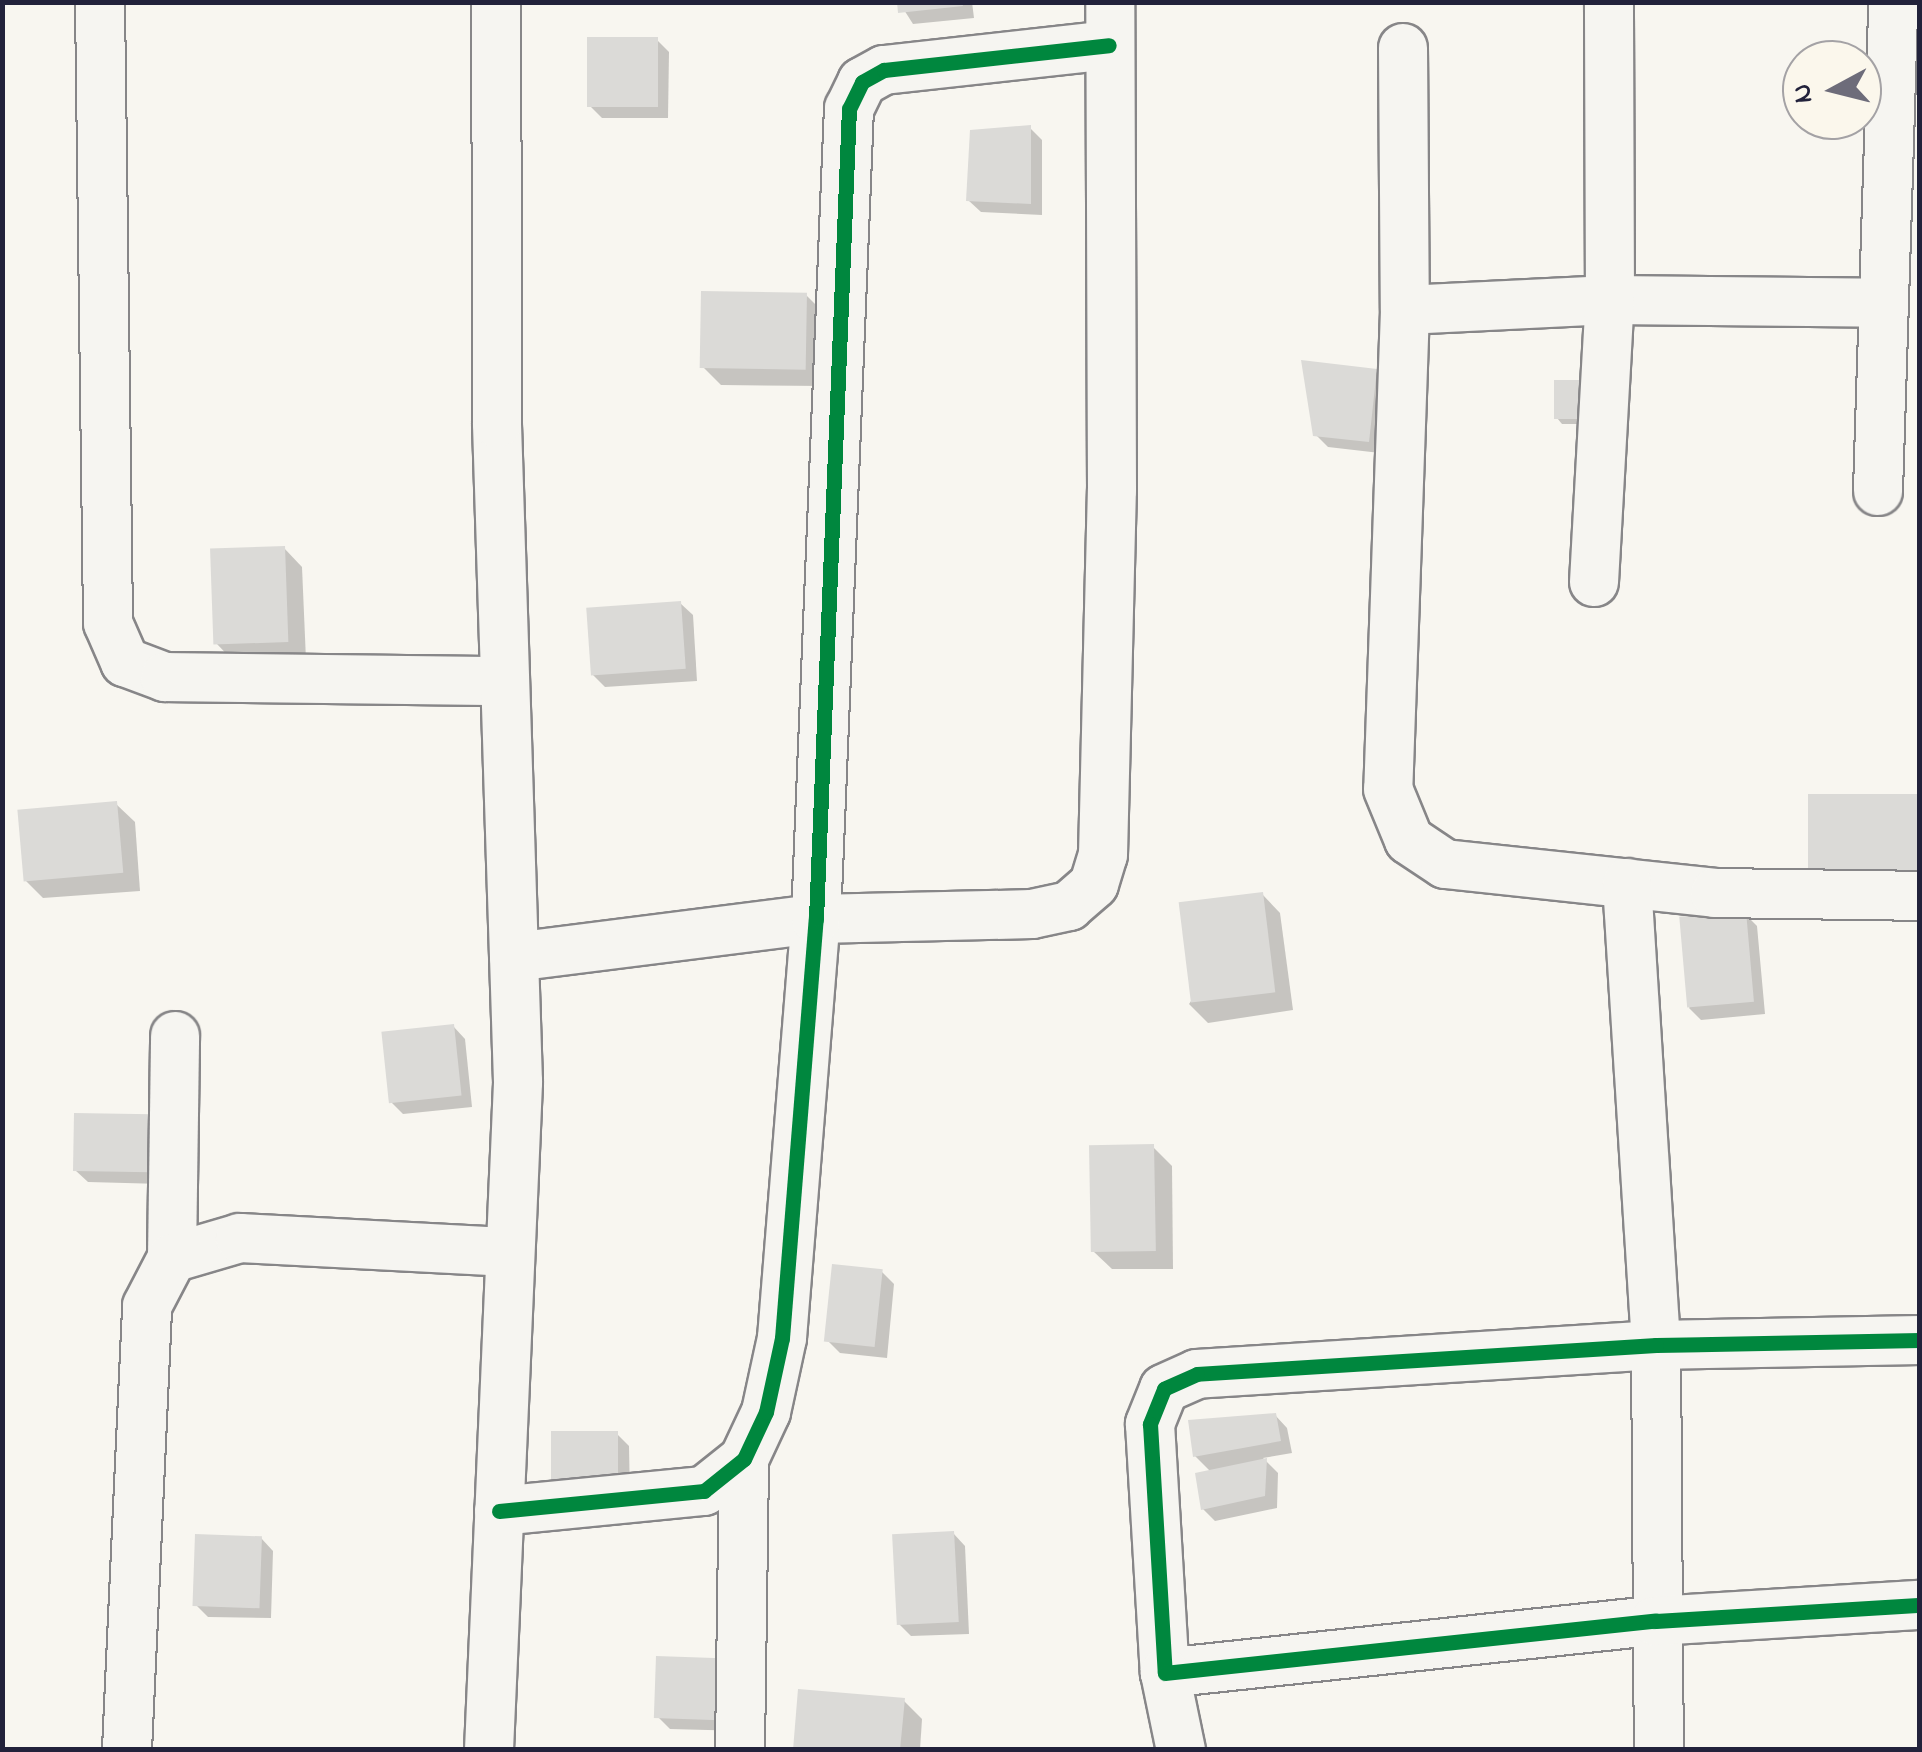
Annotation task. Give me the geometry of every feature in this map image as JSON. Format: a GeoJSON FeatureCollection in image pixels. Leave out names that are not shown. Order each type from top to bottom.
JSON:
{"type":"FeatureCollection","features":[{"type":"Feature","properties":{"kind":"street"},"geometry":{"type":"LineString","coordinates":[[100,2],[108,624],[125,662],[165,678],[506,681]]}},
{"type":"Feature","properties":{"kind":"street"},"geometry":{"type":"LineString","coordinates":[[489,1750],[510,1252],[514,957],[496,2]]}},
{"type":"Feature","properties":{"kind":"street"},"geometry":{"type":"LineString","coordinates":[[1594,582],[1610,300],[1609,2]]}},
{"type":"Feature","properties":{"kind":"street"},"geometry":{"type":"LineString","coordinates":[[1878,491],[1892,2]]}},
{"type":"Feature","properties":{"kind":"street"},"geometry":{"type":"LineString","coordinates":[[514,957],[816,919],[1032,914],[1069,906],[1094,884],[1103,856],[1112,490],[1109,24],[884,70],[862,82],[849,110],[816,919],[782,1338],[766,1412],[744,1459],[740,1750]]}},
{"type":"Feature","properties":{"kind":"street"},"geometry":{"type":"LineString","coordinates":[[1403,48],[1405,310],[1388,789],[1409,840],[1445,864],[1715,894],[1920,896]]}},
{"type":"Feature","properties":{"kind":"street"},"geometry":{"type":"LineString","coordinates":[[1405,310],[1610,300],[1883,303]]}},
{"type":"Feature","properties":{"kind":"street"},"geometry":{"type":"LineString","coordinates":[[1627,883],[1656,1346],[1658,1750]]}},
{"type":"Feature","properties":{"kind":"street"},"geometry":{"type":"LineString","coordinates":[[127,1750],[147,1306],[172,1258],[175,1036]]}},
{"type":"Feature","properties":{"kind":"street"},"geometry":{"type":"LineString","coordinates":[[172,1258],[240,1238],[510,1252]]}},
{"type":"Feature","properties":{"kind":"street"},"geometry":{"type":"LineString","coordinates":[[1180,1750],[1166,1673],[1150,1424],[1164,1388],[1197,1374],[1656,1346],[1920,1340]]}},
{"type":"Feature","properties":{"kind":"street"},"geometry":{"type":"LineString","coordinates":[[499,1511],[704,1491],[744,1459]]}},
{"type":"Feature","properties":{"kind":"street"},"geometry":{"type":"LineString","coordinates":[[1166,1673],[1655,1621],[1920,1606]]}},
{"type":"Feature","properties":{"kind":"building"},"geometry":{"type":"Polygon","coordinates":[[[897,2],[962,2],[963,6],[898,13],[897,2]]]}},
{"type":"Feature","properties":{"kind":"building"},"geometry":{"type":"Polygon","coordinates":[[[587,37],[658,37],[658,107],[587,107],[587,37]]]}},
{"type":"Feature","properties":{"kind":"building"},"geometry":{"type":"Polygon","coordinates":[[[1031,125],[1031,204],[966,201],[970,130],[1031,125]]]}},
{"type":"Feature","properties":{"kind":"building"},"geometry":{"type":"Polygon","coordinates":[[[701,291],[807,293],[806,370],[700,368],[701,291]]]}},
{"type":"Feature","properties":{"kind":"building"},"geometry":{"type":"Polygon","coordinates":[[[1301,360],[1377,369],[1369,442],[1313,436],[1301,360]]]}},
{"type":"Feature","properties":{"kind":"building"},"geometry":{"type":"Polygon","coordinates":[[[1554,380],[1589,380],[1589,419],[1554,419],[1554,380]]]}},
{"type":"Feature","properties":{"kind":"building"},"geometry":{"type":"Polygon","coordinates":[[[285,546],[288,642],[213,645],[210,549],[285,546]]]}},
{"type":"Feature","properties":{"kind":"building"},"geometry":{"type":"Polygon","coordinates":[[[681,601],[686,669],[591,675],[586,608],[681,601]]]}},
{"type":"Feature","properties":{"kind":"building"},"geometry":{"type":"Polygon","coordinates":[[[1808,794],[1920,794],[1920,871],[1808,871],[1808,794]]]}},
{"type":"Feature","properties":{"kind":"building"},"geometry":{"type":"Polygon","coordinates":[[[117,801],[123,873],[24,881],[17,810],[117,801]]]}},
{"type":"Feature","properties":{"kind":"building"},"geometry":{"type":"Polygon","coordinates":[[[1263,892],[1275,992],[1191,1003],[1179,902],[1263,892]]]}},
{"type":"Feature","properties":{"kind":"building"},"geometry":{"type":"Polygon","coordinates":[[[1746,911],[1754,1002],[1687,1007],[1679,917],[1746,911]]]}},
{"type":"Feature","properties":{"kind":"building"},"geometry":{"type":"Polygon","coordinates":[[[454,1024],[462,1096],[389,1103],[381,1032],[454,1024]]]}},
{"type":"Feature","properties":{"kind":"building"},"geometry":{"type":"Polygon","coordinates":[[[74,1113],[152,1114],[151,1172],[73,1171],[74,1113]]]}},
{"type":"Feature","properties":{"kind":"building"},"geometry":{"type":"Polygon","coordinates":[[[1154,1144],[1156,1251],[1091,1252],[1089,1145],[1154,1144]]]}},
{"type":"Feature","properties":{"kind":"building"},"geometry":{"type":"Polygon","coordinates":[[[832,1264],[883,1269],[875,1347],[824,1342],[832,1264]]]}},
{"type":"Feature","properties":{"kind":"building"},"geometry":{"type":"Polygon","coordinates":[[[1276,1413],[1281,1441],[1193,1457],[1188,1420],[1276,1413]]]}},
{"type":"Feature","properties":{"kind":"building"},"geometry":{"type":"Polygon","coordinates":[[[551,1431],[618,1431],[618,1486],[551,1486],[551,1431]]]}},
{"type":"Feature","properties":{"kind":"building"},"geometry":{"type":"Polygon","coordinates":[[[1267,1458],[1265,1496],[1201,1510],[1195,1473],[1267,1458]]]}},
{"type":"Feature","properties":{"kind":"building"},"geometry":{"type":"Polygon","coordinates":[[[954,1531],[959,1622],[897,1625],[892,1534],[954,1531]]]}},
{"type":"Feature","properties":{"kind":"building"},"geometry":{"type":"Polygon","coordinates":[[[195,1534],[262,1536],[259,1608],[192,1606],[195,1534]]]}},
{"type":"Feature","properties":{"kind":"building"},"geometry":{"type":"Polygon","coordinates":[[[656,1656],[736,1659],[734,1721],[654,1718],[656,1656]]]}},
{"type":"Feature","properties":{"kind":"building"},"geometry":{"type":"Polygon","coordinates":[[[798,1689],[905,1698],[900,1750],[793,1750],[798,1689]]]}},
{"type":"Feature","properties":{"kind":"cycle path"},"geometry":{"type":"LineString","coordinates":[[499,1511],[704,1491],[744,1459],[766,1412],[782,1338],[816,919],[849,109],[862,82],[884,70],[1109,45]]}},
{"type":"Feature","properties":{"kind":"cycle path"},"geometry":{"type":"LineString","coordinates":[[1920,1340],[1656,1345],[1197,1374],[1164,1389],[1150,1424],[1165,1673],[1655,1621],[1920,1605]]}}]}
